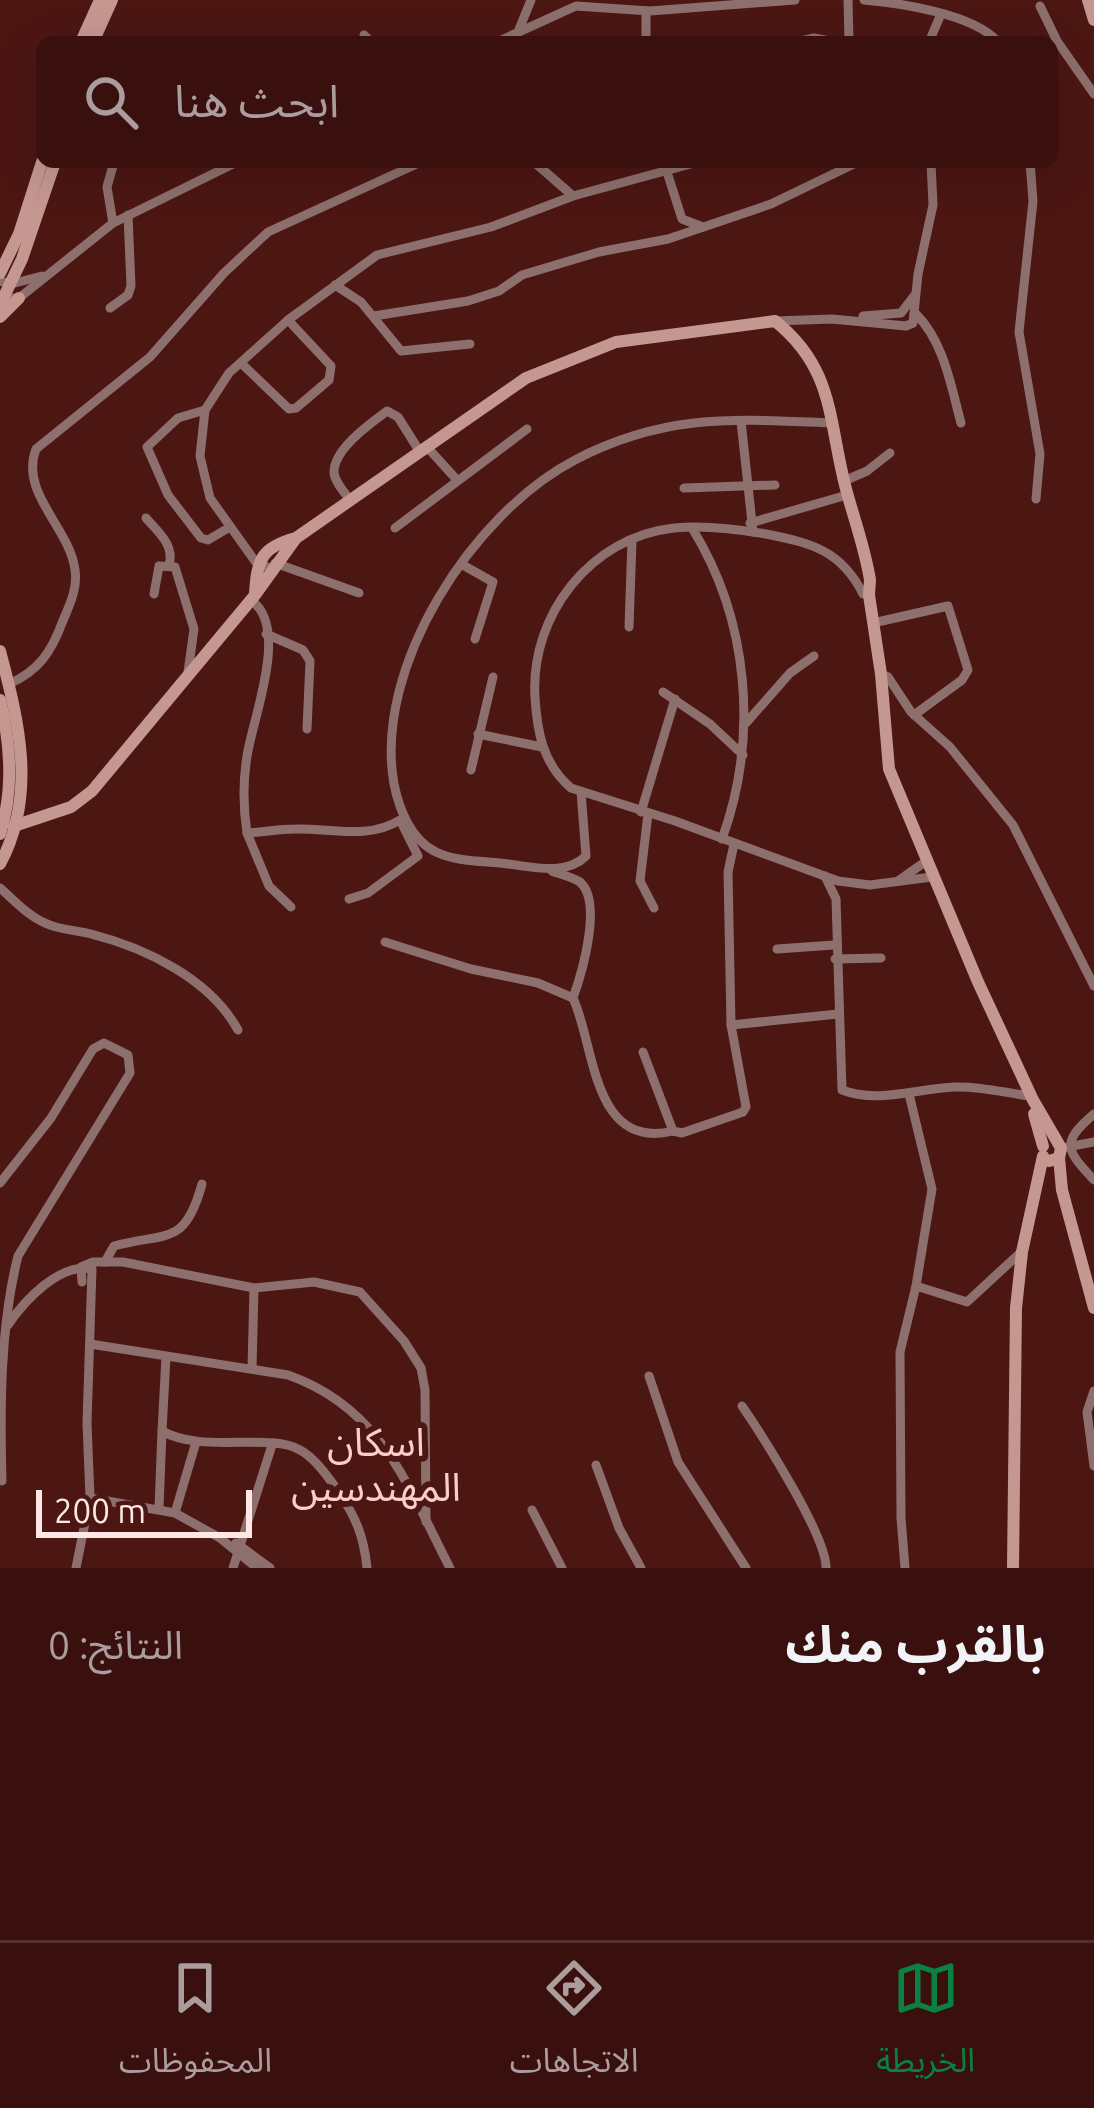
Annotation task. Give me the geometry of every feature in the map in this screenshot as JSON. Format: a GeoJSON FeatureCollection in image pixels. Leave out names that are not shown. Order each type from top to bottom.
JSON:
{"type":"FeatureCollection","features":[{"type":"Feature","properties":{"kind":"street"},"geometry":{"type":"LineString","coordinates":[[84,36],[100,0]]}},
{"type":"Feature","properties":{"kind":"street"},"geometry":{"type":"LineString","coordinates":[[96,36],[112,0]]}},
{"type":"Feature","properties":{"kind":"street"},"geometry":{"type":"LineString","coordinates":[[518,32],[531,0]]}},
{"type":"Feature","properties":{"kind":"street"},"geometry":{"type":"LineString","coordinates":[[510,36],[575,6],[646,11],[795,0]]}},
{"type":"Feature","properties":{"kind":"street"},"geometry":{"type":"LineString","coordinates":[[848,0],[849,36]]}},
{"type":"Feature","properties":{"kind":"street"},"geometry":{"type":"LineString","coordinates":[[864,0],[941,14],[991,36]]}},
{"type":"Feature","properties":{"kind":"street"},"geometry":{"type":"LineString","coordinates":[[1088,0],[1094,20]]}},
{"type":"Feature","properties":{"kind":"street"},"geometry":{"type":"LineString","coordinates":[[1040,6],[1055,36]]}},
{"type":"Feature","properties":{"kind":"street"},"geometry":{"type":"LineString","coordinates":[[646,11],[646,36]]}},
{"type":"Feature","properties":{"kind":"street"},"geometry":{"type":"LineString","coordinates":[[932,36],[941,14]]}},
{"type":"Feature","properties":{"kind":"street"},"geometry":{"type":"LineString","coordinates":[[1058,43],[1094,94]]}},
{"type":"Feature","properties":{"kind":"street"},"geometry":{"type":"LineString","coordinates":[[19,298],[1,301],[40,168]]}},
{"type":"Feature","properties":{"kind":"street"},"geometry":{"type":"LineString","coordinates":[[4,279],[22,260],[53,168]]}},
{"type":"Feature","properties":{"kind":"street"},"geometry":{"type":"LineString","coordinates":[[112,168],[107,187],[113,223]]}},
{"type":"Feature","properties":{"kind":"street"},"geometry":{"type":"LineString","coordinates":[[0,317],[41,276],[113,223],[225,168]]}},
{"type":"Feature","properties":{"kind":"street"},"geometry":{"type":"LineString","coordinates":[[9,684],[28,676],[43,662],[75,586],[70,551],[35,484],[36,449],[150,357],[224,272],[268,232],[408,168]]}},
{"type":"Feature","properties":{"kind":"street"},"geometry":{"type":"LineString","coordinates":[[541,168],[572,196]]}},
{"type":"Feature","properties":{"kind":"street"},"geometry":{"type":"LineString","coordinates":[[359,593],[272,560],[230,527],[211,497],[200,456],[206,410],[221,381],[288,320],[376,255],[491,227],[572,196],[679,168]]}},
{"type":"Feature","properties":{"kind":"street"},"geometry":{"type":"LineString","coordinates":[[374,316],[468,301],[499,291],[522,275],[599,252],[668,239],[771,204],[846,168]]}},
{"type":"Feature","properties":{"kind":"street"},"geometry":{"type":"LineString","coordinates":[[14,826],[71,807],[92,790],[253,597],[272,560],[296,538],[526,378],[601,346],[775,321],[895,315],[907,309],[914,296],[934,198],[932,168]]}},
{"type":"Feature","properties":{"kind":"street"},"geometry":{"type":"LineString","coordinates":[[1030,168],[1033,201],[1018,332],[1040,454],[1036,499]]}},
{"type":"Feature","properties":{"kind":"street"},"geometry":{"type":"LineString","coordinates":[[667,172],[682,219],[703,227]]}},
{"type":"Feature","properties":{"kind":"street"},"geometry":{"type":"LineString","coordinates":[[110,308],[130,289],[128,215]]}},
{"type":"Feature","properties":{"kind":"street"},"geometry":{"type":"LineString","coordinates":[[22,260],[41,276]]}},
{"type":"Feature","properties":{"kind":"street"},"geometry":{"type":"LineString","coordinates":[[4,279],[41,276]]}},
{"type":"Feature","properties":{"kind":"street"},"geometry":{"type":"LineString","coordinates":[[335,285],[357,298],[401,351],[470,344]]}},
{"type":"Feature","properties":{"kind":"street"},"geometry":{"type":"LineString","coordinates":[[914,296],[916,314],[939,349],[961,423]]}},
{"type":"Feature","properties":{"kind":"street"},"geometry":{"type":"LineString","coordinates":[[832,319],[906,326],[916,314]]}},
{"type":"Feature","properties":{"kind":"street"},"geometry":{"type":"LineString","coordinates":[[241,363],[289,409],[329,380],[331,366],[288,320]]}},
{"type":"Feature","properties":{"kind":"street"},"geometry":{"type":"LineString","coordinates":[[775,321],[811,356],[820,374],[866,553],[872,591],[868,595]]}},
{"type":"Feature","properties":{"kind":"street"},"geometry":{"type":"LineString","coordinates":[[206,410],[178,418],[149,442],[147,452],[168,495],[201,538],[208,540],[230,527]]}},
{"type":"Feature","properties":{"kind":"street"},"geometry":{"type":"LineString","coordinates":[[350,500],[336,480],[337,463],[368,425],[387,411],[457,480]]}},
{"type":"Feature","properties":{"kind":"street"},"geometry":{"type":"LineString","coordinates":[[349,899],[368,893],[418,856],[400,820],[390,749],[399,686],[425,625],[461,564],[499,518],[571,461],[659,427],[698,420],[832,423]]}},
{"type":"Feature","properties":{"kind":"street"},"geometry":{"type":"LineString","coordinates":[[741,421],[751,528]]}},
{"type":"Feature","properties":{"kind":"street"},"geometry":{"type":"LineString","coordinates":[[395,529],[526,429]]}},
{"type":"Feature","properties":{"kind":"street"},"geometry":{"type":"LineString","coordinates":[[751,528],[846,488],[890,454]]}},
{"type":"Feature","properties":{"kind":"street"},"geometry":{"type":"LineString","coordinates":[[684,488],[775,485]]}},
{"type":"Feature","properties":{"kind":"street"},"geometry":{"type":"LineString","coordinates":[[146,518],[167,543],[172,556],[169,565]]}},
{"type":"Feature","properties":{"kind":"street"},"geometry":{"type":"LineString","coordinates":[[868,595],[847,566],[829,554],[751,528],[670,528],[632,541],[595,560],[577,576],[552,616],[535,686],[542,747],[560,778],[581,792],[825,876],[847,883],[894,884],[932,877]]}},
{"type":"Feature","properties":{"kind":"street"},"geometry":{"type":"LineString","coordinates":[[385,942],[471,969],[538,983],[573,998],[590,1064],[610,1107],[637,1132],[682,1133],[743,1112],[746,1107],[731,1024],[728,841],[746,723],[739,653],[707,550],[692,528]]}},
{"type":"Feature","properties":{"kind":"street"},"geometry":{"type":"LineString","coordinates":[[707,550],[711,528]]}},
{"type":"Feature","properties":{"kind":"street"},"geometry":{"type":"LineString","coordinates":[[243,540],[257,564],[253,597],[262,610],[266,634],[265,680],[243,791],[247,833],[269,886],[291,907]]}},
{"type":"Feature","properties":{"kind":"street"},"geometry":{"type":"LineString","coordinates":[[629,627],[632,541]]}},
{"type":"Feature","properties":{"kind":"street"},"geometry":{"type":"LineString","coordinates":[[257,564],[272,560]]}},
{"type":"Feature","properties":{"kind":"street"},"geometry":{"type":"LineString","coordinates":[[461,564],[493,582],[475,639]]}},
{"type":"Feature","properties":{"kind":"street"},"geometry":{"type":"LineString","coordinates":[[154,594],[159,566],[177,570],[194,629],[188,672]]}},
{"type":"Feature","properties":{"kind":"street"},"geometry":{"type":"LineString","coordinates":[[868,595],[889,769],[1054,1152],[1094,1308]]}},
{"type":"Feature","properties":{"kind":"street"},"geometry":{"type":"LineString","coordinates":[[873,622],[948,605],[968,670],[962,680],[914,715]]}},
{"type":"Feature","properties":{"kind":"street"},"geometry":{"type":"LineString","coordinates":[[266,634],[303,650],[310,661],[307,730]]}},
{"type":"Feature","properties":{"kind":"street"},"geometry":{"type":"LineString","coordinates":[[0,651],[22,752],[20,808],[0,864]]}},
{"type":"Feature","properties":{"kind":"street"},"geometry":{"type":"LineString","coordinates":[[746,723],[790,674],[814,656]]}},
{"type":"Feature","properties":{"kind":"street"},"geometry":{"type":"LineString","coordinates":[[881,674],[914,715],[950,747],[1013,825],[1094,986]]}},
{"type":"Feature","properties":{"kind":"street"},"geometry":{"type":"LineString","coordinates":[[470,770],[493,676]]}},
{"type":"Feature","properties":{"kind":"street"},"geometry":{"type":"LineString","coordinates":[[663,692],[710,724],[744,756]]}},
{"type":"Feature","properties":{"kind":"street"},"geometry":{"type":"LineString","coordinates":[[654,908],[640,880],[644,813],[675,699]]}},
{"type":"Feature","properties":{"kind":"street"},"geometry":{"type":"LineString","coordinates":[[0,700],[9,732],[10,776],[0,834]]}},
{"type":"Feature","properties":{"kind":"street"},"geometry":{"type":"LineString","coordinates":[[478,734],[542,747]]}},
{"type":"Feature","properties":{"kind":"street"},"geometry":{"type":"LineString","coordinates":[[548,870],[579,863],[586,856],[581,792]]}},
{"type":"Feature","properties":{"kind":"street"},"geometry":{"type":"LineString","coordinates":[[398,805],[410,826],[435,851],[548,870],[579,882],[590,900],[582,974],[573,998]]}},
{"type":"Feature","properties":{"kind":"street"},"geometry":{"type":"LineString","coordinates":[[20,808],[51,813]]}},
{"type":"Feature","properties":{"kind":"street"},"geometry":{"type":"LineString","coordinates":[[247,833],[358,831],[380,829],[400,820]]}},
{"type":"Feature","properties":{"kind":"street"},"geometry":{"type":"LineString","coordinates":[[894,884],[926,862]]}},
{"type":"Feature","properties":{"kind":"street"},"geometry":{"type":"LineString","coordinates":[[825,876],[836,899],[842,1090],[909,1094],[951,1087],[1032,1098]]}},
{"type":"Feature","properties":{"kind":"street"},"geometry":{"type":"LineString","coordinates":[[836,899],[847,883]]}},
{"type":"Feature","properties":{"kind":"street"},"geometry":{"type":"LineString","coordinates":[[0,889],[40,921],[145,953],[199,984],[224,1006],[238,1030]]}},
{"type":"Feature","properties":{"kind":"street"},"geometry":{"type":"LineString","coordinates":[[777,949],[834,945]]}},
{"type":"Feature","properties":{"kind":"street"},"geometry":{"type":"LineString","coordinates":[[836,959],[881,958]]}},
{"type":"Feature","properties":{"kind":"street"},"geometry":{"type":"LineString","coordinates":[[731,1024],[838,1014]]}},
{"type":"Feature","properties":{"kind":"street"},"geometry":{"type":"LineString","coordinates":[[0,1183],[41,1132],[93,1049],[104,1043],[128,1055],[130,1073],[18,1256],[3,1332],[2,1481]]}},
{"type":"Feature","properties":{"kind":"street"},"geometry":{"type":"LineString","coordinates":[[643,1052],[673,1131]]}},
{"type":"Feature","properties":{"kind":"street"},"geometry":{"type":"LineString","coordinates":[[905,1568],[900,1352],[916,1286],[932,1178],[909,1094]]}},
{"type":"Feature","properties":{"kind":"street"},"geometry":{"type":"LineString","coordinates":[[1013,1568],[1016,1308],[1022,1252],[1035,1198],[1054,1152],[1094,1114]]}},
{"type":"Feature","properties":{"kind":"street"},"geometry":{"type":"LineString","coordinates":[[1054,1152],[1094,1142]]}},
{"type":"Feature","properties":{"kind":"street"},"geometry":{"type":"LineString","coordinates":[[1054,1152],[1072,1157],[1094,1180]]}},
{"type":"Feature","properties":{"kind":"street"},"geometry":{"type":"LineString","coordinates":[[76,1568],[90,1498],[87,1423],[93,1273],[114,1246],[179,1230],[194,1212],[202,1184]]}},
{"type":"Feature","properties":{"kind":"street"},"geometry":{"type":"LineString","coordinates":[[916,1286],[967,1302],[1022,1252]]}},
{"type":"Feature","properties":{"kind":"street"},"geometry":{"type":"LineString","coordinates":[[3,1332],[34,1292],[81,1267],[106,1261],[254,1288],[314,1282],[351,1287],[370,1301],[421,1368],[426,1522]]}},
{"type":"Feature","properties":{"kind":"street"},"geometry":{"type":"LineString","coordinates":[[81,1267],[90,1267],[93,1273]]}},
{"type":"Feature","properties":{"kind":"street"},"geometry":{"type":"LineString","coordinates":[[81,1267],[90,1317]]}},
{"type":"Feature","properties":{"kind":"street"},"geometry":{"type":"LineString","coordinates":[[34,1292],[74,1278],[82,1282]]}},
{"type":"Feature","properties":{"kind":"street"},"geometry":{"type":"LineString","coordinates":[[252,1370],[254,1288]]}},
{"type":"Feature","properties":{"kind":"street"},"geometry":{"type":"LineString","coordinates":[[90,1344],[288,1375],[314,1384],[374,1431],[412,1489],[449,1568]]}},
{"type":"Feature","properties":{"kind":"street"},"geometry":{"type":"LineString","coordinates":[[159,1508],[166,1357]]}},
{"type":"Feature","properties":{"kind":"street"},"geometry":{"type":"LineString","coordinates":[[649,1376],[678,1462],[746,1568]]}},
{"type":"Feature","properties":{"kind":"street"},"geometry":{"type":"LineString","coordinates":[[1094,1391],[1087,1412],[1094,1466]]}},
{"type":"Feature","properties":{"kind":"street"},"geometry":{"type":"LineString","coordinates":[[742,1406],[812,1526],[826,1568]]}},
{"type":"Feature","properties":{"kind":"street"},"geometry":{"type":"LineString","coordinates":[[162,1431],[196,1442],[272,1445],[304,1452],[333,1484],[361,1528],[367,1568]]}},
{"type":"Feature","properties":{"kind":"street"},"geometry":{"type":"LineString","coordinates":[[175,1513],[196,1442]]}},
{"type":"Feature","properties":{"kind":"street"},"geometry":{"type":"LineString","coordinates":[[233,1568],[272,1445]]}},
{"type":"Feature","properties":{"kind":"street"},"geometry":{"type":"LineString","coordinates":[[596,1465],[640,1568]]}},
{"type":"Feature","properties":{"kind":"street"},"geometry":{"type":"LineString","coordinates":[[90,1498],[175,1513],[271,1568]]}},
{"type":"Feature","properties":{"kind":"street"},"geometry":{"type":"LineString","coordinates":[[532,1510],[562,1568]]}},
{"type":"Feature","properties":{"kind":"street"},"geometry":{"type":"LineString","coordinates":[[240,1549],[256,1568]]}},
{"type":"Feature","properties":{"kind":"district","name":"اسكان المهندسين"},"geometry":{"type":"Point","coordinates":[376,1464]}}]}
